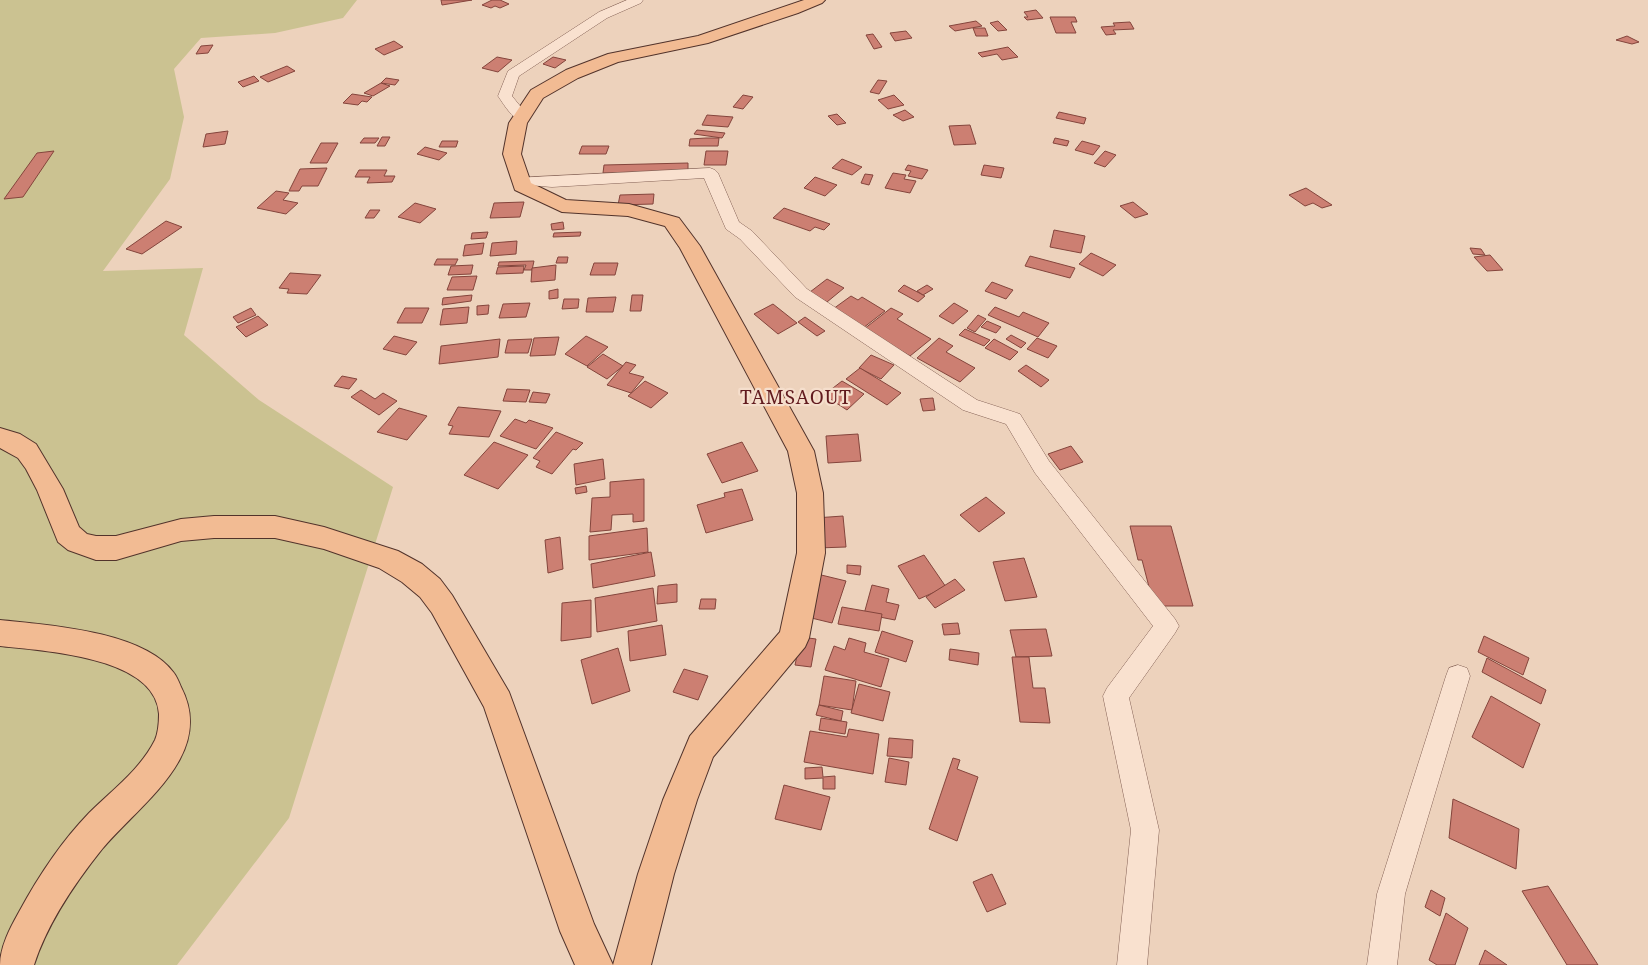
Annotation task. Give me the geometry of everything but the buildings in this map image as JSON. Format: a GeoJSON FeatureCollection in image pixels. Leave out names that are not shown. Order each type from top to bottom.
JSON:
{"type":"FeatureCollection","features":[{"type":"Feature","properties":{"kind":"main road"},"geometry":{"type":"LineString","coordinates":[[632,965],[656,874],[680,800],[701,747],[794,638],[811,553],[810,493],[801,452],[690,246],[672,222],[629,210],[562,206],[522,186],[512,154],[518,123],[538,94],[572,74],[614,58],[702,40],[793,10],[817,0]]}},
{"type":"Feature","properties":{"kind":"main road"},"geometry":{"type":"LineString","coordinates":[[0,438],[11,441],[27,451],[50,489],[68,534],[78,542],[96,548],[116,548],[181,530],[214,527],[275,527],[324,538],[388,559],[412,573],[424,583],[442,604],[498,702],[578,932],[594,965]]}},
{"type":"Feature","properties":{"kind":"main road"},"geometry":{"type":"LineString","coordinates":[[0,633],[83,643],[121,655],[150,670],[169,690],[175,710],[174,734],[164,756],[147,779],[93,834],[62,872],[42,906],[15,965]]}},
{"type":"Feature","properties":{"kind":"street"},"geometry":{"type":"LineString","coordinates":[[522,117],[505,96],[513,74],[603,15],[637,0]]}},
{"type":"Feature","properties":{"kind":"street"},"geometry":{"type":"LineString","coordinates":[[521,181],[552,182],[710,173],[732,225],[746,234],[802,293],[970,405],[1013,419],[1042,467],[1167,626],[1116,696],[1145,830],[1132,965]]}},
{"type":"Feature","properties":{"kind":"street"},"geometry":{"type":"LineString","coordinates":[[1382,965],[1391,894],[1458,676]]}},
{"type":"Feature","properties":{"kind":"shaded area"},"geometry":{"type":"Polygon","coordinates":[[[0,0],[357,0],[343,18],[275,33],[201,38],[174,69],[184,117],[170,179],[103,271],[203,268],[184,335],[259,400],[393,487],[289,818],[177,965],[0,965],[0,0]]]}},
{"type":"Feature","properties":{"kind":"district","name":"TAMSAOUT"},"geometry":{"type":"Point","coordinates":[796,397]}}]}
